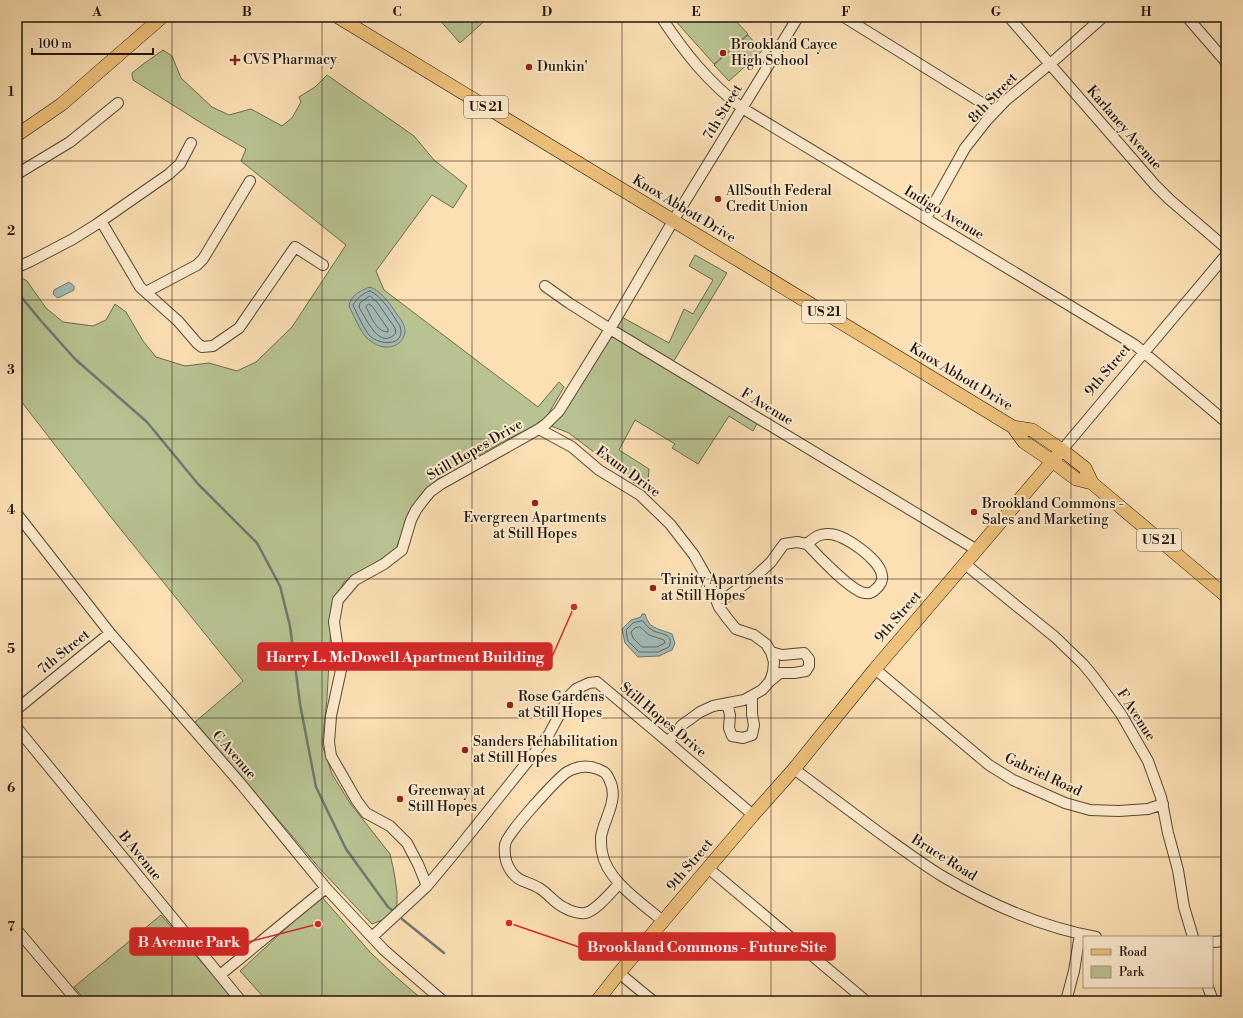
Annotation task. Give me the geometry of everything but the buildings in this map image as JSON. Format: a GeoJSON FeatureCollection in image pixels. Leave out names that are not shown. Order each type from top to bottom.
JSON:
{"type":"FeatureCollection","features":[{"type":"Feature","properties":{"kind":"main road"},"geometry":{"type":"LineString","coordinates":[[17,135],[62,104],[162,17]]}},
{"type":"Feature","properties":{"kind":"main road","name":"Knox Abbott Drive"},"geometry":{"type":"LineString","coordinates":[[338,17],[1013,427],[1032,430],[1062,450],[1085,468],[1092,484]]}},
{"type":"Feature","properties":{"kind":"main road","name":"Knox Abbott Drive"},"geometry":{"type":"LineString","coordinates":[[1013,427],[1024,442],[1076,479],[1092,484],[1226,596]]}},
{"type":"Feature","properties":{"kind":"main road","name":"9th Street"},"geometry":{"type":"LineString","coordinates":[[597,1001],[753,815],[794,769],[875,669],[1062,450]]}},
{"type":"Feature","properties":{"kind":"street","name":"Indigo Avenue"},"geometry":{"type":"LineString","coordinates":[[661,17],[678,43],[696,65],[718,88],[742,108],[1135,345],[1226,422]]}},
{"type":"Feature","properties":{"kind":"street","name":"7th Street"},"geometry":{"type":"LineString","coordinates":[[673,221],[798,17]]}},
{"type":"Feature","properties":{"kind":"street"},"geometry":{"type":"LineString","coordinates":[[844,17],[995,112]]}},
{"type":"Feature","properties":{"kind":"street","name":"Karlaney Avenue"},"geometry":{"type":"LineString","coordinates":[[1009,17],[1168,199],[1226,248]]}},
{"type":"Feature","properties":{"kind":"street","name":"8th Street"},"geometry":{"type":"LineString","coordinates":[[926,218],[965,148],[1005,100],[1050,64],[1103,17]]}},
{"type":"Feature","properties":{"kind":"street"},"geometry":{"type":"LineString","coordinates":[[1187,17],[1226,62]]}},
{"type":"Feature","properties":{"kind":"street"},"geometry":{"type":"LineString","coordinates":[[17,174],[70,142],[118,103]]}},
{"type":"Feature","properties":{"kind":"street"},"geometry":{"type":"LineString","coordinates":[[17,266],[31,261],[72,239],[169,174],[180,164],[191,143]]}},
{"type":"Feature","properties":{"kind":"street"},"geometry":{"type":"LineString","coordinates":[[146,292],[197,265],[203,259],[250,181]]}},
{"type":"Feature","properties":{"kind":"street"},"geometry":{"type":"LineString","coordinates":[[101,221],[140,287],[178,321],[202,347],[213,346],[240,328],[295,247],[323,265]]}},
{"type":"Feature","properties":{"kind":"street","name":"Still Hopes Drive"},"geometry":{"type":"LineString","coordinates":[[427,886],[418,864],[406,843],[390,826],[366,813],[357,801],[332,756],[329,742],[331,716],[341,670],[334,622],[338,600],[355,580],[384,564],[402,550],[411,520],[416,510],[430,492],[441,484],[539,429],[559,411],[610,329],[673,221]]}},
{"type":"Feature","properties":{"kind":"street","name":"9th Street"},"geometry":{"type":"LineString","coordinates":[[1062,450],[1226,255]]}},
{"type":"Feature","properties":{"kind":"street","name":"F Avenue"},"geometry":{"type":"LineString","coordinates":[[545,286],[610,329],[977,550]]}},
{"type":"Feature","properties":{"kind":"street","name":"Exum Drive"},"geometry":{"type":"LineString","coordinates":[[539,429],[572,447],[599,470],[640,495],[670,524],[694,555],[726,618],[736,629],[754,635],[766,644],[771,652]]}},
{"type":"Feature","properties":{"kind":"street","name":"C Avenue"},"geometry":{"type":"LineString","coordinates":[[17,514],[110,633],[241,784],[326,888],[384,950],[443,1001]]}},
{"type":"Feature","properties":{"kind":"street"},"geometry":{"type":"LineString","coordinates":[[716,600],[727,597],[756,576],[772,562],[784,544],[797,542],[807,544],[818,557],[859,592],[866,594],[874,592],[880,586],[883,577],[881,568],[866,554],[847,540],[830,533],[817,535],[807,544]]}},
{"type":"Feature","properties":{"kind":"street","name":"F Avenue"},"geometry":{"type":"LineString","coordinates":[[965,564],[1055,637],[1083,664],[1121,714],[1144,752],[1163,804],[1168,832],[1178,870],[1184,908],[1193,936]]}},
{"type":"Feature","properties":{"kind":"street","name":"7th Street"},"geometry":{"type":"LineString","coordinates":[[17,709],[110,633]]}},
{"type":"Feature","properties":{"kind":"street"},"geometry":{"type":"LineString","coordinates":[[770,681],[774,662],[771,652]]}},
{"type":"Feature","properties":{"kind":"street"},"geometry":{"type":"LineString","coordinates":[[668,742],[677,730],[691,718],[714,706],[752,697],[780,673],[806,671],[809,666],[809,658],[804,653],[782,655],[771,652]]}},
{"type":"Feature","properties":{"kind":"street","name":"Gabriel Road"},"geometry":{"type":"LineString","coordinates":[[875,669],[989,765],[1013,780],[1065,803],[1090,810],[1119,811],[1148,809],[1163,804]]}},
{"type":"Feature","properties":{"kind":"street","name":"Still Hopes Drive"},"geometry":{"type":"LineString","coordinates":[[372,937],[427,886],[548,736],[570,695],[576,689],[589,683],[597,682],[753,815]]}},
{"type":"Feature","properties":{"kind":"street"},"geometry":{"type":"LineString","coordinates":[[727,703],[730,715],[729,728],[732,736],[743,738],[752,735],[754,725],[752,714],[752,697]]}},
{"type":"Feature","properties":{"kind":"street","name":"B Avenue"},"geometry":{"type":"LineString","coordinates":[[17,728],[241,1001]]}},
{"type":"Feature","properties":{"kind":"street"},"geometry":{"type":"LineString","coordinates":[[619,884],[595,909],[585,913],[575,913],[564,908],[540,888],[521,881],[511,871],[505,857],[504,843],[515,828],[555,782],[568,772],[584,766],[595,767],[606,773],[612,784],[614,798],[601,838],[602,854],[607,867],[619,884],[663,921]]}},
{"type":"Feature","properties":{"kind":"street","name":"Bruce Road"},"geometry":{"type":"LineString","coordinates":[[794,769],[942,876],[1001,907],[1035,920],[1091,936]]}},
{"type":"Feature","properties":{"kind":"street"},"geometry":{"type":"LineString","coordinates":[[708,868],[866,1001]]}},
{"type":"Feature","properties":{"kind":"street"},"geometry":{"type":"LineString","coordinates":[[220,976],[326,888]]}},
{"type":"Feature","properties":{"kind":"street"},"geometry":{"type":"LineString","coordinates":[[18,934],[77,1001]]}},
{"type":"Feature","properties":{"kind":"street"},"geometry":{"type":"LineString","coordinates":[[1066,1001],[1074,971],[1080,934]]}},
{"type":"Feature","properties":{"kind":"street"},"geometry":{"type":"LineString","coordinates":[[1213,942],[1226,941]]}},
{"type":"Feature","properties":{"kind":"street"},"geometry":{"type":"LineString","coordinates":[[619,973],[653,1001]]}},
{"type":"Feature","properties":{"kind":"street"},"geometry":{"type":"LineString","coordinates":[[1208,988],[1213,1001]]}},
{"type":"Feature","properties":{"kind":"green space"},"geometry":{"type":"Polygon","coordinates":[[[437,17],[489,17],[460,43],[437,17]]]}},
{"type":"Feature","properties":{"kind":"green space"},"geometry":{"type":"Polygon","coordinates":[[[672,17],[732,17],[748,34],[714,64],[672,17]]]}},
{"type":"Feature","properties":{"kind":"green space"},"geometry":{"type":"Polygon","coordinates":[[[748,35],[762,51],[729,81],[714,65],[748,35]]]}},
{"type":"Feature","properties":{"kind":"green space"},"geometry":{"type":"Polygon","coordinates":[[[163,50],[172,56],[181,78],[212,107],[229,115],[251,109],[282,126],[292,118],[301,102],[299,97],[315,87],[327,75],[414,136],[434,160],[467,186],[453,208],[432,195],[376,271],[384,290],[538,407],[559,382],[564,387],[546,418],[535,427],[516,435],[444,474],[426,489],[412,509],[395,551],[344,582],[332,606],[327,699],[322,744],[332,774],[350,803],[390,854],[397,892],[397,905],[385,919],[372,924],[321,870],[195,722],[243,681],[110,516],[17,396],[17,275],[27,281],[46,308],[63,322],[93,326],[106,320],[115,304],[126,312],[143,341],[156,357],[185,366],[209,363],[237,371],[256,362],[292,327],[346,245],[241,161],[246,149],[133,80],[132,73],[163,50]]]}},
{"type":"Feature","properties":{"kind":"green space"},"geometry":{"type":"Polygon","coordinates":[[[695,255],[727,273],[670,365],[760,419],[753,431],[729,416],[698,464],[672,448],[675,444],[635,420],[619,450],[649,469],[647,493],[569,433],[546,424],[618,315],[669,343],[684,309],[693,314],[713,280],[689,266],[695,255]]]}},
{"type":"Feature","properties":{"kind":"green space"},"geometry":{"type":"Polygon","coordinates":[[[321,896],[370,952],[424,1001],[267,1001],[240,971],[321,896]]]}},
{"type":"Feature","properties":{"kind":"green space"},"geometry":{"type":"Polygon","coordinates":[[[161,915],[235,1001],[86,1001],[74,987],[161,915]]]}},
{"type":"Feature","properties":{"kind":"water"},"geometry":{"type":"Polygon","coordinates":[[[69,282],[74,286],[74,290],[58,298],[53,294],[54,290],[69,282]]]}},
{"type":"Feature","properties":{"kind":"water"},"geometry":{"type":"Polygon","coordinates":[[[370,287],[385,298],[404,324],[404,335],[401,341],[396,345],[383,347],[371,341],[362,332],[349,306],[351,299],[354,296],[370,287]]]}},
{"type":"Feature","properties":{"kind":"water"},"geometry":{"type":"Polygon","coordinates":[[[642,614],[645,614],[647,620],[653,627],[672,634],[675,643],[672,650],[659,656],[638,657],[625,643],[622,629],[631,620],[641,617],[642,614]]]}},
{"type":"Feature","properties":{"kind":"waterway"},"geometry":{"type":"LineString","coordinates":[[17,292],[75,359],[147,422],[198,484],[257,543],[280,586],[290,626],[300,704],[316,787],[346,849],[388,907],[392,910]]}},
{"type":"Feature","properties":{"kind":"waterway"},"geometry":{"type":"LineString","coordinates":[[402,919],[444,953]]}},
{"type":"Feature","properties":{"kind":"place","name":"Brookland Cayce High School"},"geometry":{"type":"Point","coordinates":[723,53]}},
{"type":"Feature","properties":{"kind":"place","name":"CVS Pharmacy"},"geometry":{"type":"Point","coordinates":[235,60]}},
{"type":"Feature","properties":{"kind":"place","name":"Dunkin'"},"geometry":{"type":"Point","coordinates":[529,67]}},
{"type":"Feature","properties":{"kind":"place","name":"AllSouth Federal Credit Union"},"geometry":{"type":"Point","coordinates":[718,199]}},
{"type":"Feature","properties":{"kind":"place","name":"Evergreen Apartments at Still Hopes"},"geometry":{"type":"Point","coordinates":[535,503]}},
{"type":"Feature","properties":{"kind":"place","name":"Brookland Commons - Sales and Marketing"},"geometry":{"type":"Point","coordinates":[974,512]}},
{"type":"Feature","properties":{"kind":"place","name":"Trinity Apartments at Still Hopes"},"geometry":{"type":"Point","coordinates":[653,588]}},
{"type":"Feature","properties":{"kind":"place","name":"Harry L. McDowell Apartment Building"},"geometry":{"type":"Point","coordinates":[574,607]}},
{"type":"Feature","properties":{"kind":"place","name":"Rose Gardens at Still Hopes"},"geometry":{"type":"Point","coordinates":[510,705]}},
{"type":"Feature","properties":{"kind":"place","name":"Sanders Rehabilitation at Still Hopes"},"geometry":{"type":"Point","coordinates":[465,750]}},
{"type":"Feature","properties":{"kind":"place","name":"Greenway at Still Hopes"},"geometry":{"type":"Point","coordinates":[400,799]}},
{"type":"Feature","properties":{"kind":"place","name":"Brookland Commons - Future Site"},"geometry":{"type":"Point","coordinates":[509,923]}},
{"type":"Feature","properties":{"kind":"place","name":"B Avenue Park"},"geometry":{"type":"Point","coordinates":[318,924]}}]}
